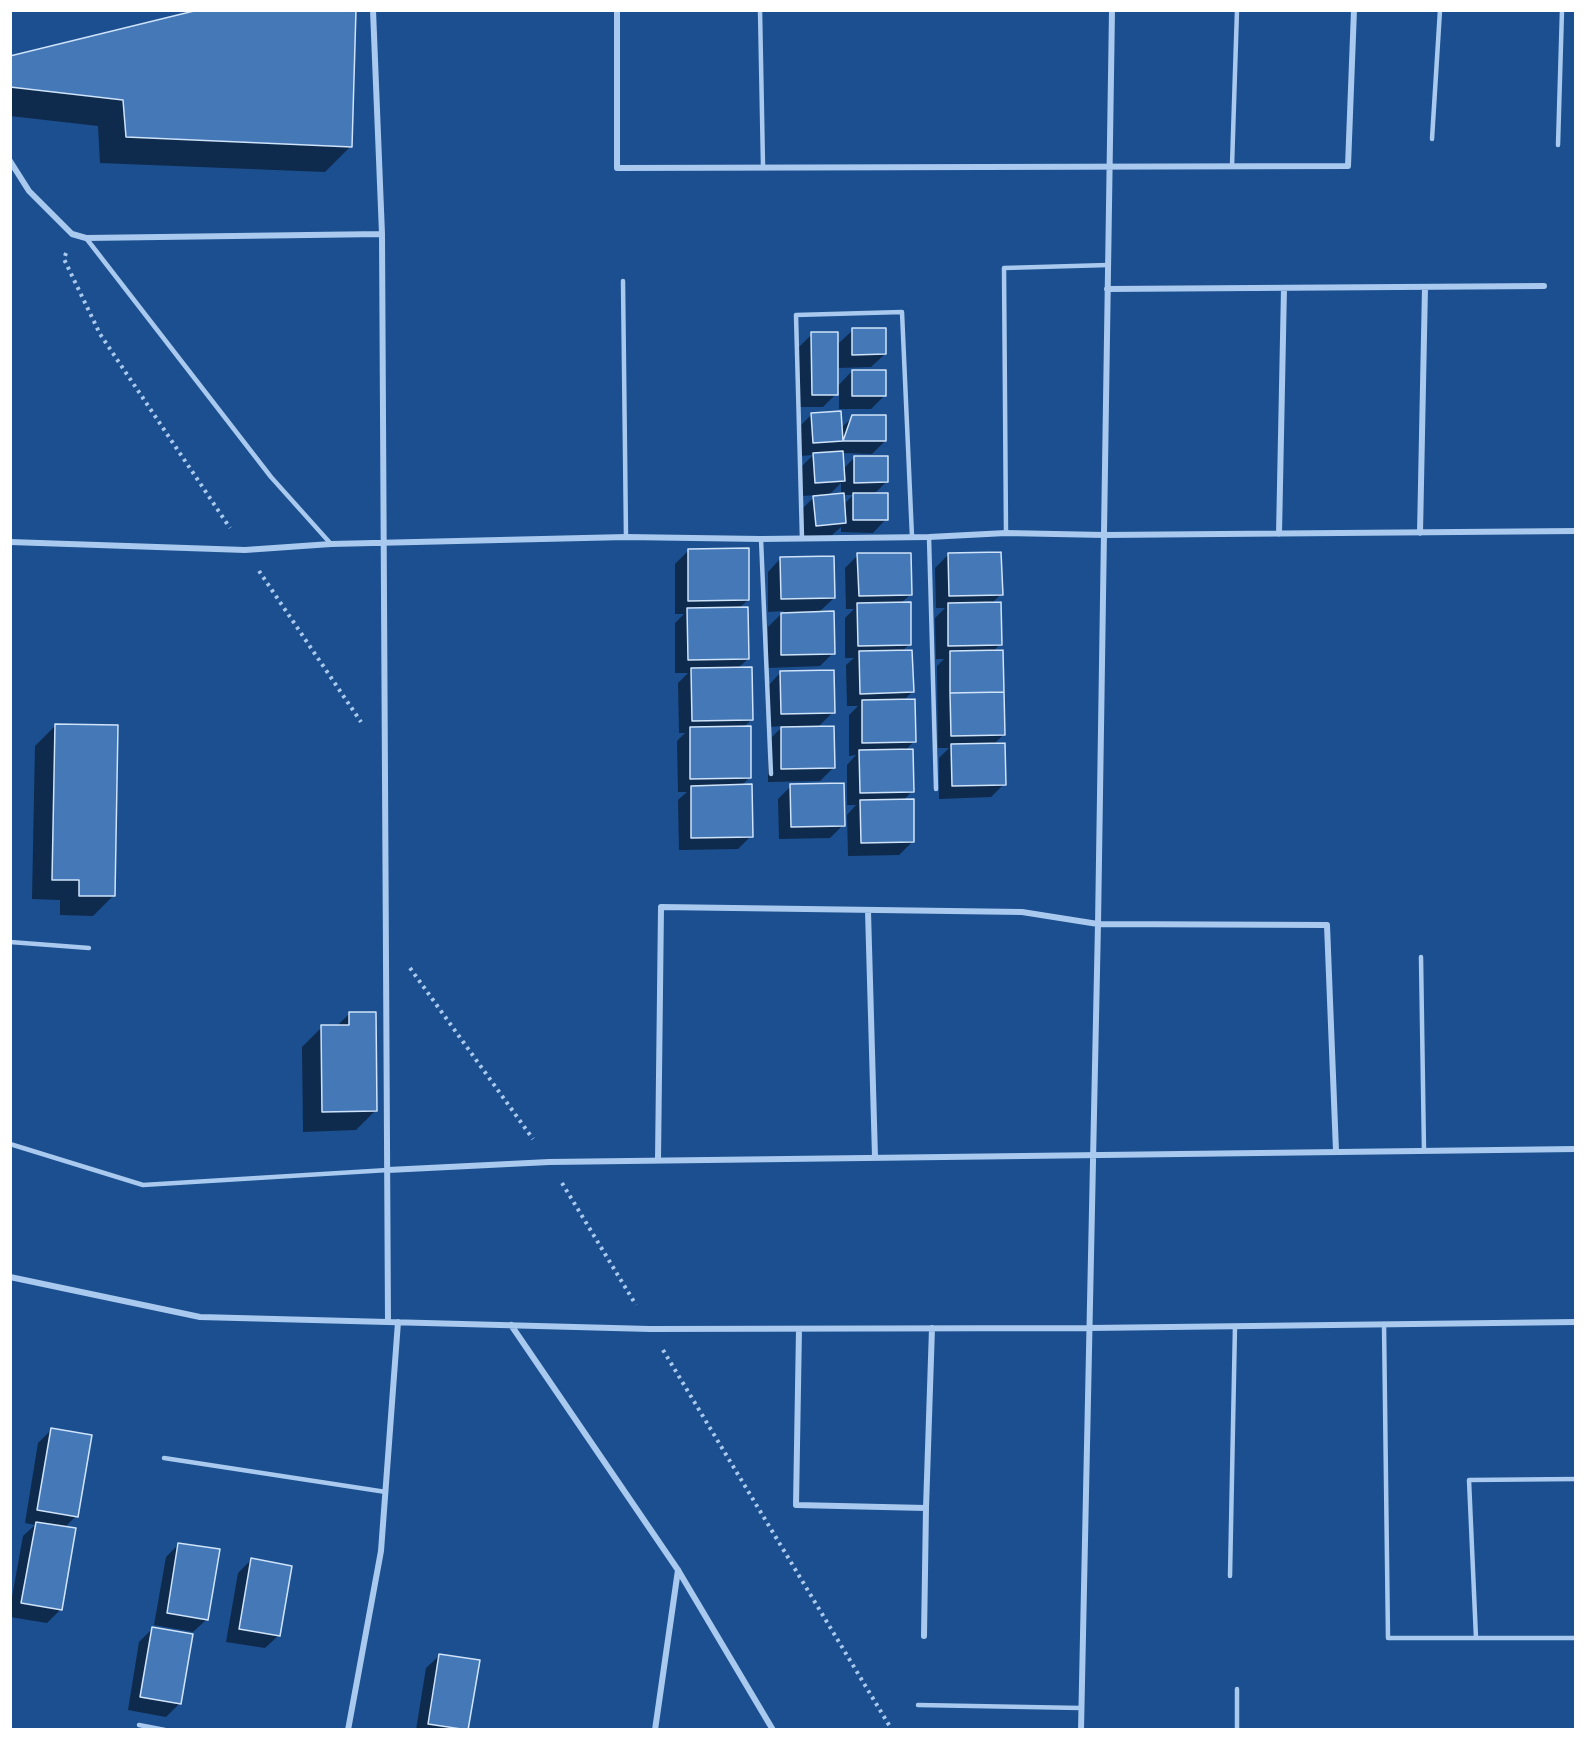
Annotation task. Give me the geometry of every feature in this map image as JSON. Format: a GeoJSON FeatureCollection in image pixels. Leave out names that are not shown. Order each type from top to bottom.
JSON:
{"type":"FeatureCollection","features":[{"type":"Feature","properties":{"kind":"street"},"geometry":{"type":"LineString","coordinates":[[373,10],[382,234],[388,1322]]}},
{"type":"Feature","properties":{"kind":"street"},"geometry":{"type":"LineString","coordinates":[[617,10],[617,168],[1348,166],[1354,10]]}},
{"type":"Feature","properties":{"kind":"street"},"geometry":{"type":"LineString","coordinates":[[1081,1730],[1098,924],[1112,10]]}},
{"type":"Feature","properties":{"kind":"street"},"geometry":{"type":"LineString","coordinates":[[10,161],[29,191],[72,234],[86,238],[382,234]]}},
{"type":"Feature","properties":{"kind":"street"},"geometry":{"type":"LineString","coordinates":[[1107,290],[1544,286]]}},
{"type":"Feature","properties":{"kind":"street"},"geometry":{"type":"LineString","coordinates":[[1420,533],[1425,287]]}},
{"type":"Feature","properties":{"kind":"street"},"geometry":{"type":"LineString","coordinates":[[1279,534],[1284,288]]}},
{"type":"Feature","properties":{"kind":"street"},"geometry":{"type":"LineString","coordinates":[[10,542],[245,550],[331,544],[626,537],[802,539],[1006,533],[1104,535],[1575,531]]}},
{"type":"Feature","properties":{"kind":"street"},"geometry":{"type":"LineString","coordinates":[[658,1160],[661,907],[1022,912],[1098,924],[1327,926],[1336,1151]]}},
{"type":"Feature","properties":{"kind":"street"},"geometry":{"type":"LineString","coordinates":[[868,911],[875,1157]]}},
{"type":"Feature","properties":{"kind":"street"},"geometry":{"type":"LineString","coordinates":[[388,1170],[549,1161],[1575,1149]]}},
{"type":"Feature","properties":{"kind":"street"},"geometry":{"type":"LineString","coordinates":[[10,1277],[200,1317],[799,1329],[1575,1322]]}},
{"type":"Feature","properties":{"kind":"street"},"geometry":{"type":"LineString","coordinates":[[348,1730],[381,1551],[398,1322]]}},
{"type":"Feature","properties":{"kind":"street"},"geometry":{"type":"LineString","coordinates":[[511,1325],[678,1570],[773,1730]]}},
{"type":"Feature","properties":{"kind":"street"},"geometry":{"type":"LineString","coordinates":[[799,1329],[796,1505],[926,1508]]}},
{"type":"Feature","properties":{"kind":"street"},"geometry":{"type":"LineString","coordinates":[[924,1636],[932,1329]]}},
{"type":"Feature","properties":{"kind":"street"},"geometry":{"type":"LineString","coordinates":[[655,1730],[678,1570]]}},
{"type":"Feature","properties":{"kind":"lane"},"geometry":{"type":"LineString","coordinates":[[760,10],[763,166]]}},
{"type":"Feature","properties":{"kind":"lane"},"geometry":{"type":"LineString","coordinates":[[1232,166],[1237,10]]}},
{"type":"Feature","properties":{"kind":"lane"},"geometry":{"type":"LineString","coordinates":[[1432,139],[1440,10]]}},
{"type":"Feature","properties":{"kind":"lane"},"geometry":{"type":"LineString","coordinates":[[1558,145],[1562,10]]}},
{"type":"Feature","properties":{"kind":"lane"},"geometry":{"type":"LineString","coordinates":[[86,238],[271,477],[331,544]]}},
{"type":"Feature","properties":{"kind":"lane"},"geometry":{"type":"LineString","coordinates":[[1006,533],[1004,268],[1108,265]]}},
{"type":"Feature","properties":{"kind":"lane"},"geometry":{"type":"LineString","coordinates":[[623,281],[626,537]]}},
{"type":"Feature","properties":{"kind":"lane"},"geometry":{"type":"LineString","coordinates":[[802,539],[795,315],[902,312],[912,537]]}},
{"type":"Feature","properties":{"kind":"lane"},"geometry":{"type":"LineString","coordinates":[[929,537],[936,789]]}},
{"type":"Feature","properties":{"kind":"lane"},"geometry":{"type":"LineString","coordinates":[[760,539],[771,774]]}},
{"type":"Feature","properties":{"kind":"lane"},"geometry":{"type":"LineString","coordinates":[[10,942],[89,948]]}},
{"type":"Feature","properties":{"kind":"lane"},"geometry":{"type":"LineString","coordinates":[[1421,957],[1424,1150]]}},
{"type":"Feature","properties":{"kind":"lane"},"geometry":{"type":"LineString","coordinates":[[10,1144],[143,1185],[388,1170]]}},
{"type":"Feature","properties":{"kind":"lane"},"geometry":{"type":"LineString","coordinates":[[1384,1324],[1388,1638],[1575,1638]]}},
{"type":"Feature","properties":{"kind":"lane"},"geometry":{"type":"LineString","coordinates":[[1230,1576],[1235,1326]]}},
{"type":"Feature","properties":{"kind":"lane"},"geometry":{"type":"LineString","coordinates":[[164,1458],[386,1492]]}},
{"type":"Feature","properties":{"kind":"lane"},"geometry":{"type":"LineString","coordinates":[[1476,1638],[1469,1480],[1575,1479]]}},
{"type":"Feature","properties":{"kind":"lane"},"geometry":{"type":"LineString","coordinates":[[1237,1689],[1237,1730]]}},
{"type":"Feature","properties":{"kind":"lane"},"geometry":{"type":"LineString","coordinates":[[918,1705],[1081,1708]]}},
{"type":"Feature","properties":{"kind":"lane"},"geometry":{"type":"LineString","coordinates":[[139,1725],[165,1730]]}},
{"type":"Feature","properties":{"kind":"path"},"geometry":{"type":"LineString","coordinates":[[72,234],[64,259],[100,334],[386,760]]}},
{"type":"Feature","properties":{"kind":"building"},"geometry":{"type":"Polygon","coordinates":[[[198,10],[356,10],[352,147],[126,137],[123,100],[10,87],[10,56],[198,10]]]}},
{"type":"Feature","properties":{"kind":"building"},"geometry":{"type":"Polygon","coordinates":[[[852,328],[886,328],[886,354],[852,355],[852,328]]]}},
{"type":"Feature","properties":{"kind":"building"},"geometry":{"type":"Polygon","coordinates":[[[811,332],[838,332],[838,395],[812,395],[811,332]]]}},
{"type":"Feature","properties":{"kind":"building"},"geometry":{"type":"Polygon","coordinates":[[[852,370],[886,370],[886,396],[852,396],[852,370]]]}},
{"type":"Feature","properties":{"kind":"building"},"geometry":{"type":"Polygon","coordinates":[[[841,411],[843,441],[813,443],[811,413],[841,411]]]}},
{"type":"Feature","properties":{"kind":"building"},"geometry":{"type":"Polygon","coordinates":[[[852,415],[886,415],[886,441],[843,441],[852,415]]]}},
{"type":"Feature","properties":{"kind":"building"},"geometry":{"type":"Polygon","coordinates":[[[843,451],[845,481],[815,483],[813,453],[843,451]]]}},
{"type":"Feature","properties":{"kind":"building"},"geometry":{"type":"Polygon","coordinates":[[[854,456],[888,456],[888,482],[854,483],[854,456]]]}},
{"type":"Feature","properties":{"kind":"building"},"geometry":{"type":"Polygon","coordinates":[[[844,493],[846,523],[816,526],[813,496],[844,493]]]}},
{"type":"Feature","properties":{"kind":"building"},"geometry":{"type":"Polygon","coordinates":[[[853,493],[888,493],[888,520],[853,520],[853,493]]]}},
{"type":"Feature","properties":{"kind":"building"},"geometry":{"type":"Polygon","coordinates":[[[749,548],[749,600],[688,601],[688,549],[749,548]]]}},
{"type":"Feature","properties":{"kind":"building"},"geometry":{"type":"Polygon","coordinates":[[[1001,552],[1003,595],[949,596],[948,553],[1001,552]]]}},
{"type":"Feature","properties":{"kind":"building"},"geometry":{"type":"Polygon","coordinates":[[[857,553],[911,553],[912,595],[859,596],[857,553]]]}},
{"type":"Feature","properties":{"kind":"building"},"geometry":{"type":"Polygon","coordinates":[[[834,556],[835,598],[781,599],[780,557],[834,556]]]}},
{"type":"Feature","properties":{"kind":"building"},"geometry":{"type":"Polygon","coordinates":[[[911,602],[911,645],[858,646],[857,603],[911,602]]]}},
{"type":"Feature","properties":{"kind":"building"},"geometry":{"type":"Polygon","coordinates":[[[1001,602],[1002,645],[948,646],[948,603],[1001,602]]]}},
{"type":"Feature","properties":{"kind":"building"},"geometry":{"type":"Polygon","coordinates":[[[748,607],[749,659],[688,660],[687,608],[748,607]]]}},
{"type":"Feature","properties":{"kind":"building"},"geometry":{"type":"Polygon","coordinates":[[[834,611],[835,654],[781,655],[781,613],[834,611]]]}},
{"type":"Feature","properties":{"kind":"building"},"geometry":{"type":"Polygon","coordinates":[[[912,650],[914,692],[860,694],[859,651],[912,650]]]}},
{"type":"Feature","properties":{"kind":"building"},"geometry":{"type":"Polygon","coordinates":[[[1003,650],[1004,692],[950,693],[950,651],[1003,650]]]}},
{"type":"Feature","properties":{"kind":"building"},"geometry":{"type":"Polygon","coordinates":[[[752,667],[753,720],[692,721],[691,668],[752,667]]]}},
{"type":"Feature","properties":{"kind":"building"},"geometry":{"type":"Polygon","coordinates":[[[834,670],[835,713],[781,714],[780,671],[834,670]]]}},
{"type":"Feature","properties":{"kind":"building"},"geometry":{"type":"Polygon","coordinates":[[[1004,692],[1005,735],[951,736],[950,693],[1004,692]]]}},
{"type":"Feature","properties":{"kind":"building"},"geometry":{"type":"Polygon","coordinates":[[[915,699],[916,742],[862,743],[862,700],[915,699]]]}},
{"type":"Feature","properties":{"kind":"building"},"geometry":{"type":"Polygon","coordinates":[[[55,724],[118,725],[115,896],[79,896],[79,880],[52,880],[55,724]]]}},
{"type":"Feature","properties":{"kind":"building"},"geometry":{"type":"Polygon","coordinates":[[[751,726],[751,778],[690,779],[690,727],[751,726]]]}},
{"type":"Feature","properties":{"kind":"building"},"geometry":{"type":"Polygon","coordinates":[[[834,726],[835,768],[781,769],[781,727],[834,726]]]}},
{"type":"Feature","properties":{"kind":"building"},"geometry":{"type":"Polygon","coordinates":[[[1005,743],[1006,785],[952,786],[951,744],[1005,743]]]}},
{"type":"Feature","properties":{"kind":"building"},"geometry":{"type":"Polygon","coordinates":[[[913,749],[914,792],[860,793],[859,750],[913,749]]]}},
{"type":"Feature","properties":{"kind":"building"},"geometry":{"type":"Polygon","coordinates":[[[844,783],[845,826],[791,827],[790,784],[844,783]]]}},
{"type":"Feature","properties":{"kind":"building"},"geometry":{"type":"Polygon","coordinates":[[[752,784],[753,837],[691,838],[691,786],[752,784]]]}},
{"type":"Feature","properties":{"kind":"building"},"geometry":{"type":"Polygon","coordinates":[[[914,799],[914,842],[861,843],[860,800],[914,799]]]}},
{"type":"Feature","properties":{"kind":"building"},"geometry":{"type":"Polygon","coordinates":[[[349,1012],[376,1012],[377,1111],[322,1112],[321,1025],[349,1025],[349,1012]]]}},
{"type":"Feature","properties":{"kind":"building"},"geometry":{"type":"Polygon","coordinates":[[[51,1428],[92,1435],[78,1517],[37,1510],[51,1428]]]}},
{"type":"Feature","properties":{"kind":"building"},"geometry":{"type":"Polygon","coordinates":[[[36,1522],[76,1528],[62,1610],[21,1603],[36,1522]]]}},
{"type":"Feature","properties":{"kind":"building"},"geometry":{"type":"Polygon","coordinates":[[[178,1543],[220,1549],[208,1620],[167,1613],[178,1543]]]}},
{"type":"Feature","properties":{"kind":"building"},"geometry":{"type":"Polygon","coordinates":[[[251,1558],[292,1566],[280,1636],[239,1629],[251,1558]]]}},
{"type":"Feature","properties":{"kind":"building"},"geometry":{"type":"Polygon","coordinates":[[[152,1627],[193,1634],[181,1704],[140,1697],[152,1627]]]}},
{"type":"Feature","properties":{"kind":"building"},"geometry":{"type":"Polygon","coordinates":[[[439,1654],[480,1660],[468,1730],[428,1724],[439,1654]]]}}]}
